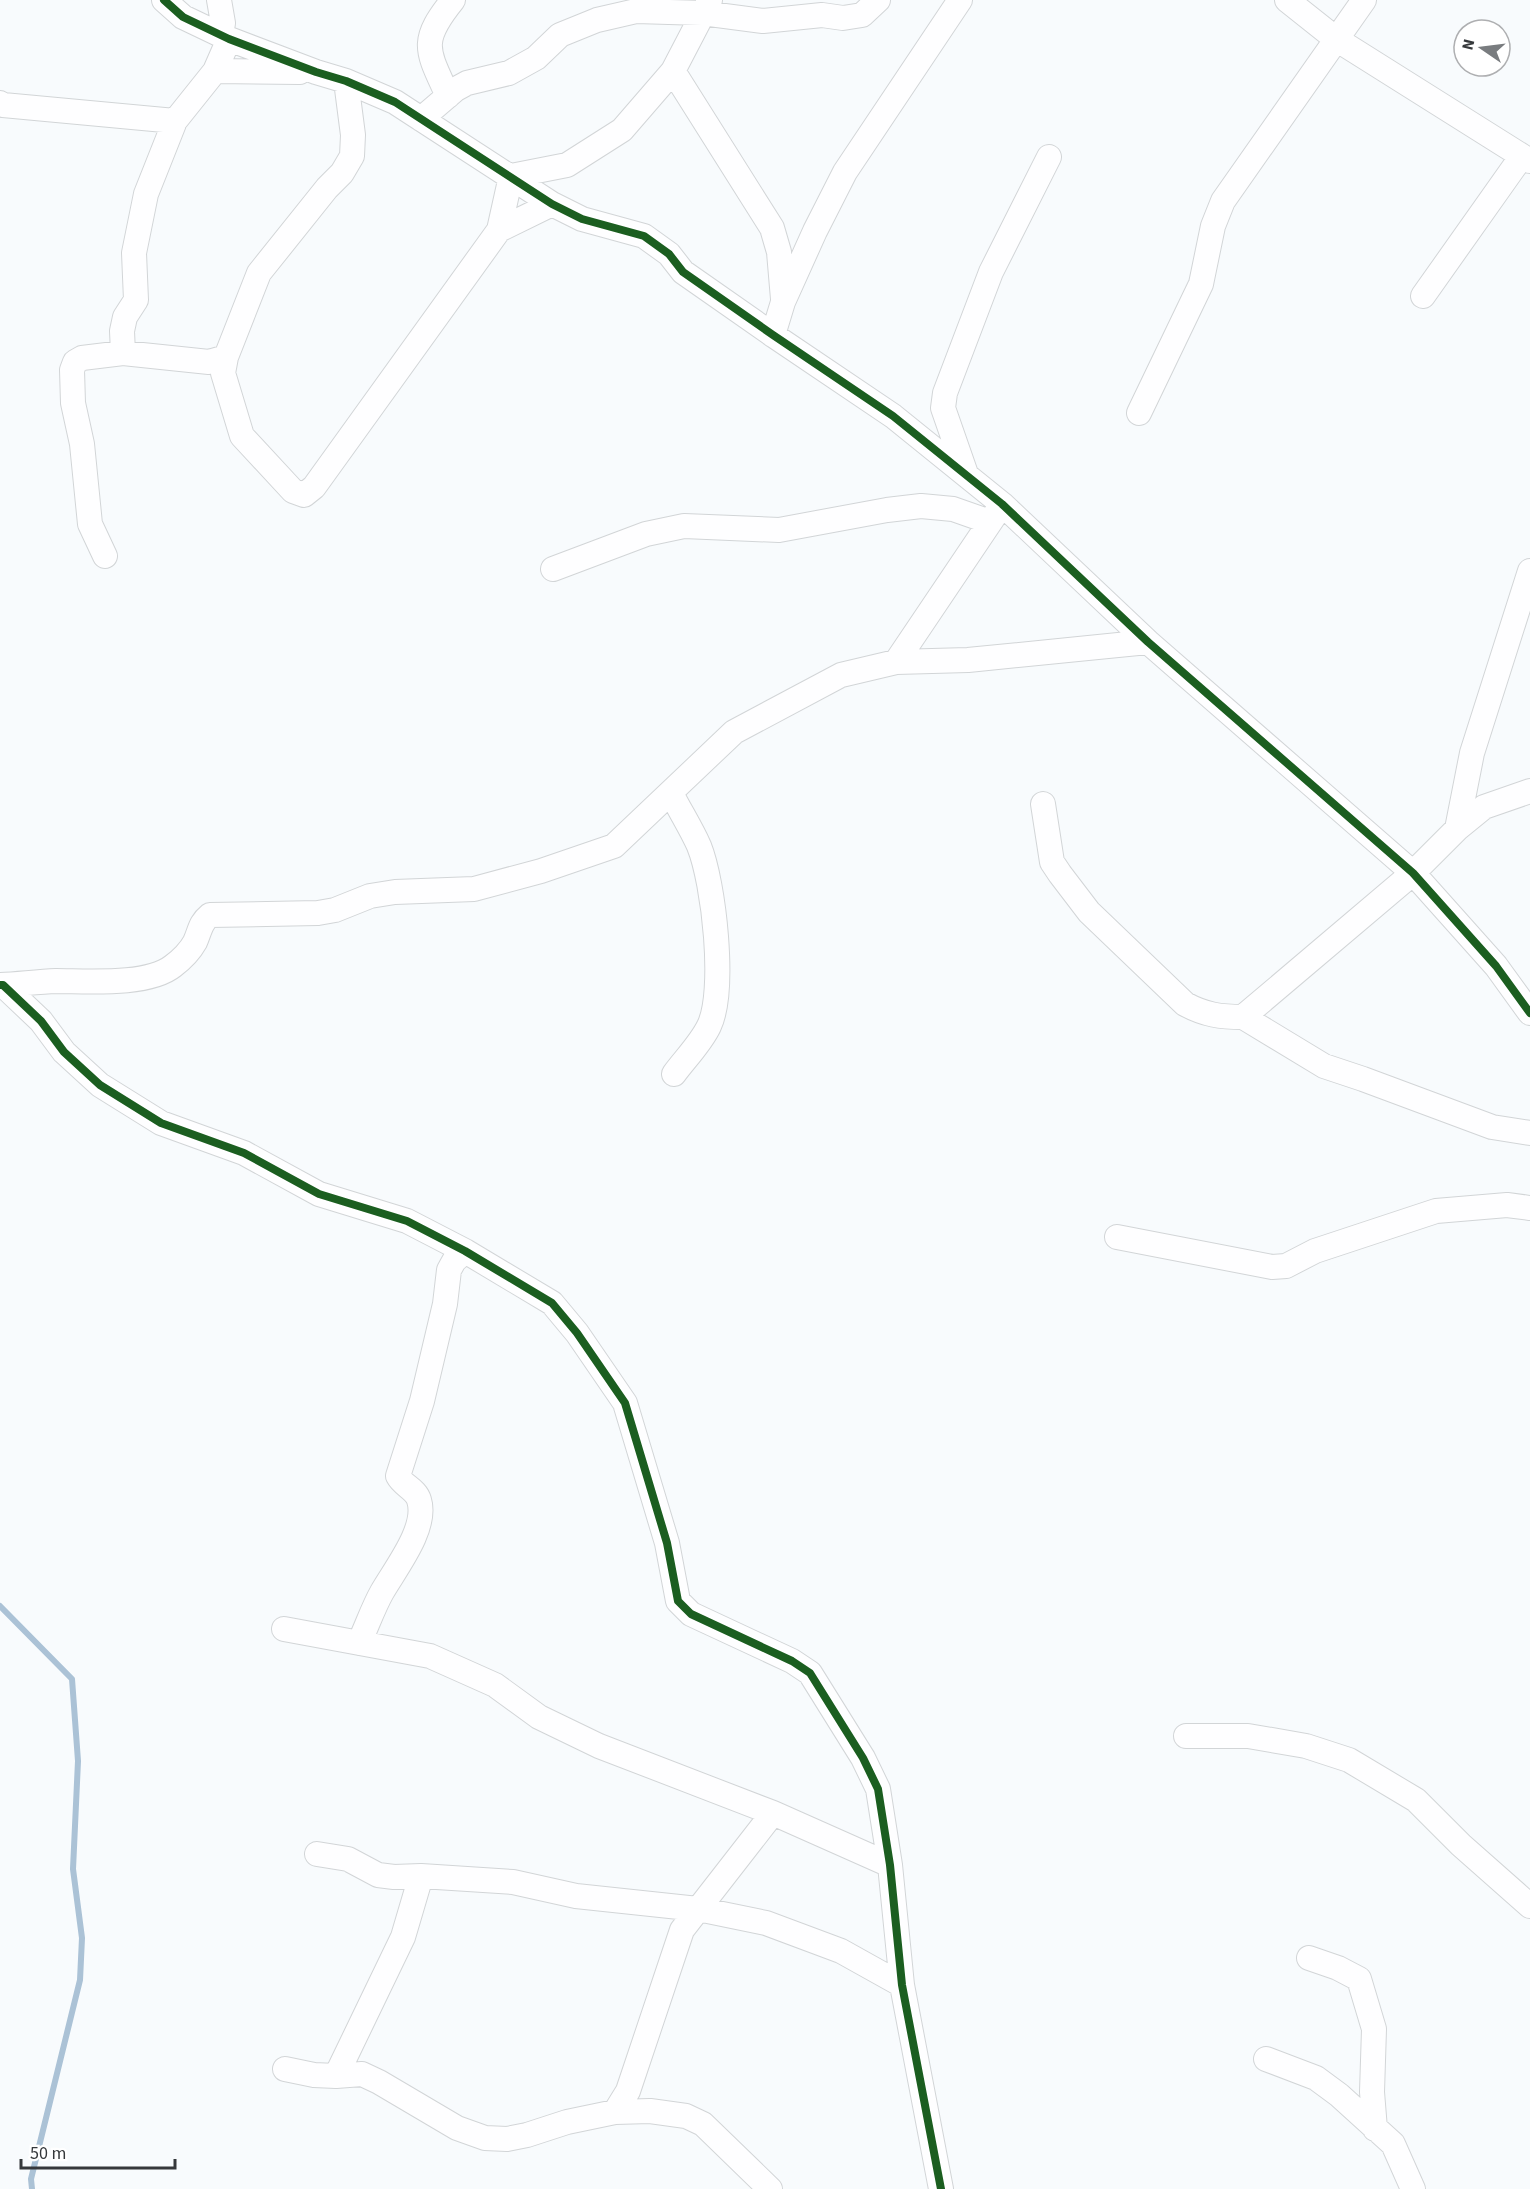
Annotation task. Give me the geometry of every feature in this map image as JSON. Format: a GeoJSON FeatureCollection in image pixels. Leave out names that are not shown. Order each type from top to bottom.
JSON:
{"type":"FeatureCollection","features":[{"type":"Feature","properties":{"kind":"street"},"geometry":{"type":"LineString","coordinates":[[164,0],[183,17],[225,37],[346,81],[394,102],[552,204],[582,219],[644,236],[669,254],[683,272],[893,416],[967,475],[996,513],[1413,873],[1496,966],[1530,1012]]}},
{"type":"Feature","properties":{"kind":"street"},"geometry":{"type":"LineString","coordinates":[[123,353],[122,331],[125,317],[136,300],[134,253],[146,194],[175,121],[215,71],[225,37],[219,0]]}},
{"type":"Feature","properties":{"kind":"street"},"geometry":{"type":"LineString","coordinates":[[448,96],[429,53],[430,38],[436,22],[453,0]]}},
{"type":"Feature","properties":{"kind":"street"},"geometry":{"type":"LineString","coordinates":[[421,119],[467,83],[509,74],[536,58],[560,34],[597,20],[636,11],[706,7],[763,21],[822,15],[843,18],[862,15],[878,0]]}},
{"type":"Feature","properties":{"kind":"street"},"geometry":{"type":"LineString","coordinates":[[773,335],[783,302],[845,172],[960,0]]}},
{"type":"Feature","properties":{"kind":"street"},"geometry":{"type":"LineString","coordinates":[[1287,0],[1336,39],[1526,158],[1423,296]]}},
{"type":"Feature","properties":{"kind":"street"},"geometry":{"type":"LineString","coordinates":[[1139,413],[1201,284],[1214,226],[1223,201],[1364,0]]}},
{"type":"Feature","properties":{"kind":"street"},"geometry":{"type":"LineString","coordinates":[[511,176],[567,165],[622,130],[673,71],[706,7]]}},
{"type":"Feature","properties":{"kind":"street"},"geometry":{"type":"LineString","coordinates":[[215,71],[316,72]]}},
{"type":"Feature","properties":{"kind":"street"},"geometry":{"type":"LineString","coordinates":[[673,71],[772,228],[779,252],[783,302]]}},
{"type":"Feature","properties":{"kind":"street"},"geometry":{"type":"LineString","coordinates":[[346,81],[353,135],[352,156],[342,173],[327,188],[259,273],[219,364],[242,436],[293,491],[304,495],[314,487],[499,230],[511,176]]}},
{"type":"Feature","properties":{"kind":"street"},"geometry":{"type":"LineString","coordinates":[[0,103],[175,121]]}},
{"type":"Feature","properties":{"kind":"street"},"geometry":{"type":"LineString","coordinates":[[967,475],[943,408],[945,393],[992,272],[1048,158]]}},
{"type":"Feature","properties":{"kind":"street"},"geometry":{"type":"LineString","coordinates":[[499,230],[552,204]]}},
{"type":"Feature","properties":{"kind":"street"},"geometry":{"type":"LineString","coordinates":[[105,556],[90,524],[82,444],[73,403],[72,370],[75,362],[82,358],[123,353],[219,364]]}},
{"type":"Feature","properties":{"kind":"street"},"geometry":{"type":"LineString","coordinates":[[553,569],[646,534],[684,526],[779,530],[921,506],[996,513]]}},
{"type":"Feature","properties":{"kind":"street"},"geometry":{"type":"LineString","coordinates":[[896,662],[996,513]]}},
{"type":"Feature","properties":{"kind":"street"},"geometry":{"type":"LineString","coordinates":[[1457,829],[1472,753],[1530,571]]}},
{"type":"Feature","properties":{"kind":"street"},"geometry":{"type":"LineString","coordinates":[[1,985],[53,981],[109,982],[149,977],[171,968],[194,943],[202,921],[210,915],[318,913],[335,910],[370,896],[395,892],[474,889],[542,871],[614,846],[734,732],[841,675],[896,662],[968,660],[1148,642]]}},
{"type":"Feature","properties":{"kind":"street"},"geometry":{"type":"LineString","coordinates":[[1244,1017],[1413,873],[1457,829],[1484,807],[1530,791]]}},
{"type":"Feature","properties":{"kind":"street"},"geometry":{"type":"LineString","coordinates":[[671,794],[700,848],[711,888],[717,937],[715,1008],[709,1027],[674,1074]]}},
{"type":"Feature","properties":{"kind":"street"},"geometry":{"type":"LineString","coordinates":[[1043,804],[1052,862],[1089,912],[1185,1004],[1198,1011],[1220,1017],[1244,1017],[1324,1066],[1492,1127],[1530,1132]]}},
{"type":"Feature","properties":{"kind":"street"},"geometry":{"type":"LineString","coordinates":[[40,1021],[42,999],[46,988],[53,981]]}},
{"type":"Feature","properties":{"kind":"street"},"geometry":{"type":"LineString","coordinates":[[1,985],[40,1021],[64,1052],[100,1085],[161,1123],[244,1153],[319,1194],[407,1221],[465,1251],[552,1303],[577,1333],[625,1402],[667,1543],[678,1601],[691,1614],[792,1661],[810,1672],[863,1758],[878,1789],[890,1865],[902,1985],[941,2189]]}},
{"type":"Feature","properties":{"kind":"street"},"geometry":{"type":"LineString","coordinates":[[1117,1237],[1272,1267],[1287,1266],[1315,1251],[1436,1211],[1507,1205],[1530,1208]]}},
{"type":"Feature","properties":{"kind":"street"},"geometry":{"type":"LineString","coordinates":[[359,1643],[381,1593],[406,1552],[417,1526],[419,1500],[398,1476],[422,1401],[445,1305],[449,1270],[454,1261],[465,1251]]}},
{"type":"Feature","properties":{"kind":"street"},"geometry":{"type":"LineString","coordinates":[[284,1629],[430,1656],[495,1685],[539,1717],[598,1746],[773,1813],[890,1865]]}},
{"type":"Feature","properties":{"kind":"street"},"geometry":{"type":"LineString","coordinates":[[1186,1736],[1248,1736],[1306,1746],[1349,1760],[1416,1800],[1461,1845],[1530,1906]]}},
{"type":"Feature","properties":{"kind":"street"},"geometry":{"type":"LineString","coordinates":[[615,2112],[628,2091],[682,1930],[773,1813]]}},
{"type":"Feature","properties":{"kind":"street"},"geometry":{"type":"LineString","coordinates":[[317,1854],[348,1859],[378,1875],[513,1882],[576,1896],[698,1909],[766,1923],[841,1951],[902,1985]]}},
{"type":"Feature","properties":{"kind":"street"},"geometry":{"type":"LineString","coordinates":[[336,2076],[403,1937],[421,1876]]}},
{"type":"Feature","properties":{"kind":"street"},"geometry":{"type":"LineString","coordinates":[[1309,1958],[1338,1968],[1359,1979],[1374,2029],[1372,2092],[1375,2129]]}},
{"type":"Feature","properties":{"kind":"street"},"geometry":{"type":"LineString","coordinates":[[1266,2059],[1316,2079],[1339,2095],[1393,2144],[1413,2189]]}},
{"type":"Feature","properties":{"kind":"street"},"geometry":{"type":"LineString","coordinates":[[285,2069],[314,2075],[362,2074],[457,2128],[485,2138],[507,2139],[567,2122],[615,2112],[650,2111],[686,2116],[703,2124],[770,2189]]}},
{"type":"Feature","properties":{"kind":"street"},"geometry":{"type":"LineString","coordinates":[[628,2091],[650,2111]]}},
{"type":"Feature","properties":{"kind":"waterway"},"geometry":{"type":"LineString","coordinates":[[0,1606],[72,1679],[78,1761],[73,1869],[82,1938],[80,1980],[31,2179],[32,2189]]}},
{"type":"Feature","properties":{"kind":"cycle path"},"geometry":{"type":"LineString","coordinates":[[164,0],[183,17],[229,39],[346,81],[395,102],[552,204],[582,219],[644,236],[669,254],[683,272],[893,416],[1002,504],[1148,642],[1413,873],[1496,966],[1530,1013]]}},
{"type":"Feature","properties":{"kind":"cycle path"},"geometry":{"type":"LineString","coordinates":[[0,985],[3,985],[41,1021],[64,1052],[100,1085],[161,1123],[244,1153],[319,1194],[407,1221],[465,1251],[552,1303],[577,1333],[625,1403],[667,1543],[678,1601],[691,1614],[792,1661],[810,1673],[863,1758],[878,1789],[890,1865],[902,1985],[941,2189]]}}]}
